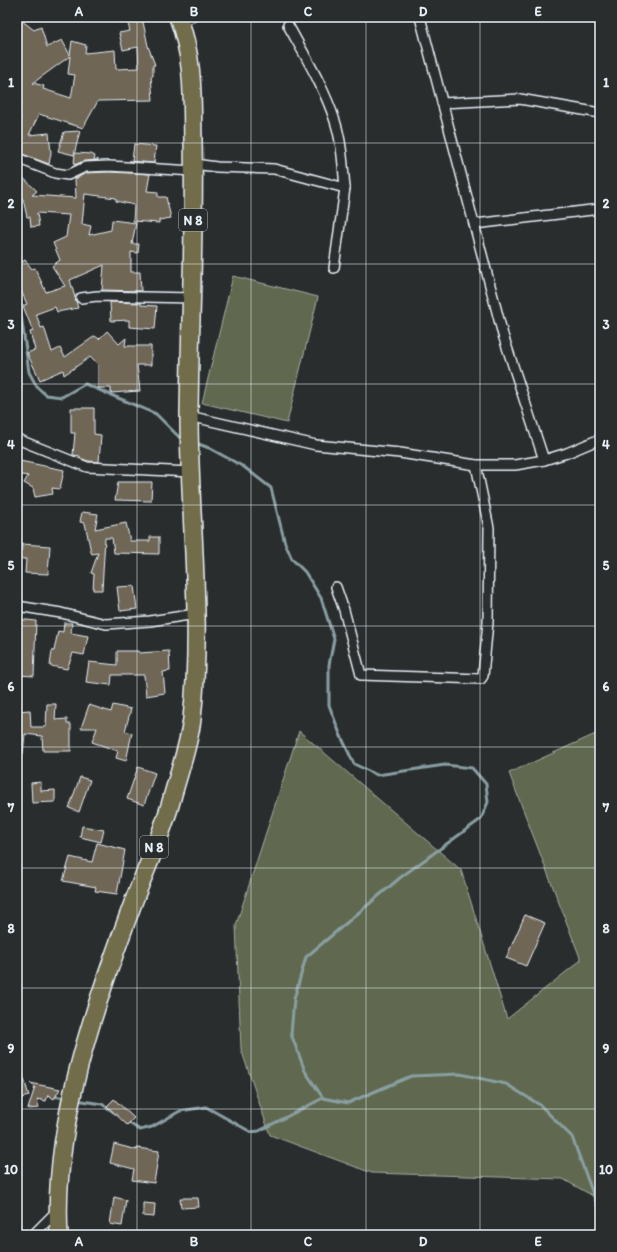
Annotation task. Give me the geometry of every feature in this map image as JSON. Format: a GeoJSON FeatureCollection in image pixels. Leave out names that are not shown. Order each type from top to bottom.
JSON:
{"type":"FeatureCollection","features":[{"type":"Feature","properties":{"kind":"highway","name":"N 8"},"geometry":{"type":"LineString","coordinates":[[59,1235],[57,1211],[60,1170],[71,1104],[83,1056],[107,972],[170,806],[191,723],[196,644],[190,451],[194,168],[192,66],[183,19]]}},
{"type":"Feature","properties":{"kind":"street"},"geometry":{"type":"LineString","coordinates":[[423,18],[442,103],[503,335],[544,460]]}},
{"type":"Feature","properties":{"kind":"street"},"geometry":{"type":"LineString","coordinates":[[288,25],[317,78],[335,122],[343,158],[345,188],[334,268]]}},
{"type":"Feature","properties":{"kind":"street"},"geometry":{"type":"LineString","coordinates":[[442,103],[520,99],[600,113]]}},
{"type":"Feature","properties":{"kind":"street"},"geometry":{"type":"LineString","coordinates":[[17,158],[55,173],[68,175],[85,167],[109,166],[274,169],[345,188]]}},
{"type":"Feature","properties":{"kind":"street"},"geometry":{"type":"LineString","coordinates":[[475,224],[600,209]]}},
{"type":"Feature","properties":{"kind":"street"},"geometry":{"type":"LineString","coordinates":[[81,298],[97,296],[192,298]]}},
{"type":"Feature","properties":{"kind":"street"},"geometry":{"type":"LineString","coordinates":[[190,421],[316,445],[400,453],[476,465],[515,465],[544,460],[567,453],[600,439]]}},
{"type":"Feature","properties":{"kind":"street"},"geometry":{"type":"LineString","coordinates":[[17,439],[88,467],[191,472]]}},
{"type":"Feature","properties":{"kind":"street"},"geometry":{"type":"LineString","coordinates":[[336,587],[344,610],[360,675],[481,679],[483,676],[488,622],[489,528],[476,465]]}},
{"type":"Feature","properties":{"kind":"street"},"geometry":{"type":"LineString","coordinates":[[17,606],[61,613],[106,624],[150,621],[196,614]]}},
{"type":"Feature","properties":{"kind":"street"},"geometry":{"type":"LineString","coordinates":[[33,1235],[57,1211]]}},
{"type":"Feature","properties":{"kind":"green space"},"geometry":{"type":"Polygon","coordinates":[[[233,276],[318,297],[287,423],[202,403],[233,276]]]}},
{"type":"Feature","properties":{"kind":"green space"},"geometry":{"type":"Polygon","coordinates":[[[299,731],[461,870],[507,1019],[581,960],[509,773],[600,732],[600,1200],[563,1179],[372,1173],[270,1135],[241,1049],[236,925],[299,731]]]}},
{"type":"Feature","properties":{"kind":"building"},"geometry":{"type":"Polygon","coordinates":[[[17,17],[34,30],[41,27],[47,47],[62,40],[70,55],[72,41],[86,45],[85,53],[115,50],[116,69],[139,68],[138,47],[123,50],[119,33],[130,31],[126,17],[142,17],[148,46],[155,65],[153,65],[153,76],[151,76],[153,100],[98,101],[83,128],[39,114],[29,135],[49,133],[51,153],[49,164],[17,152],[17,126],[21,119],[17,114],[17,108],[22,104],[17,97],[17,17]],[[70,56],[33,83],[44,86],[43,89],[71,98],[75,75],[68,74],[70,56]]]}},
{"type":"Feature","properties":{"kind":"building"},"geometry":{"type":"Polygon","coordinates":[[[80,131],[74,155],[58,151],[64,132],[80,131]]]}},
{"type":"Feature","properties":{"kind":"building"},"geometry":{"type":"Polygon","coordinates":[[[134,144],[156,146],[154,163],[129,161],[132,161],[134,144]]]}},
{"type":"Feature","properties":{"kind":"building"},"geometry":{"type":"Polygon","coordinates":[[[75,153],[91,154],[95,156],[94,160],[99,160],[84,161],[74,165],[75,153]]]}},
{"type":"Feature","properties":{"kind":"building"},"geometry":{"type":"Polygon","coordinates":[[[17,172],[37,191],[32,195],[76,198],[75,179],[86,173],[109,172],[150,174],[147,191],[158,192],[158,197],[166,197],[171,218],[159,220],[159,223],[133,221],[134,205],[116,201],[116,198],[85,194],[82,224],[91,226],[89,235],[111,230],[112,220],[136,223],[132,244],[139,244],[138,253],[131,252],[131,272],[140,272],[141,291],[102,290],[104,265],[70,280],[78,308],[57,312],[55,307],[36,314],[41,328],[44,327],[52,352],[60,348],[65,357],[95,336],[99,339],[107,331],[119,344],[126,338],[125,346],[151,346],[151,365],[137,365],[140,391],[111,393],[111,388],[98,388],[98,365],[90,357],[64,375],[63,370],[40,380],[27,353],[35,350],[30,332],[33,331],[23,306],[27,304],[17,282],[17,265],[25,260],[32,269],[35,268],[46,292],[65,286],[52,266],[60,260],[53,243],[66,237],[69,215],[37,213],[39,226],[31,227],[30,217],[27,217],[23,199],[17,193],[17,172]]]}},
{"type":"Feature","properties":{"kind":"building"},"geometry":{"type":"Polygon","coordinates":[[[110,302],[141,303],[141,305],[157,306],[155,329],[129,327],[129,320],[111,321],[110,302]]]}},
{"type":"Feature","properties":{"kind":"building"},"geometry":{"type":"Polygon","coordinates":[[[71,408],[94,408],[94,434],[101,435],[99,462],[88,461],[80,458],[80,456],[73,455],[75,433],[71,433],[71,408]]]}},
{"type":"Feature","properties":{"kind":"building"},"geometry":{"type":"Polygon","coordinates":[[[20,461],[64,470],[60,489],[52,488],[53,494],[35,497],[33,488],[24,483],[28,476],[17,474],[20,461]]]}},
{"type":"Feature","properties":{"kind":"building"},"geometry":{"type":"Polygon","coordinates":[[[118,482],[152,482],[151,501],[115,500],[118,482]]]}},
{"type":"Feature","properties":{"kind":"building"},"geometry":{"type":"Polygon","coordinates":[[[82,512],[98,514],[95,529],[126,523],[130,541],[150,541],[150,537],[159,537],[159,554],[114,553],[112,538],[105,538],[102,590],[93,590],[94,574],[91,573],[98,553],[92,554],[91,552],[85,523],[80,522],[82,512]]]}},
{"type":"Feature","properties":{"kind":"building"},"geometry":{"type":"Polygon","coordinates":[[[22,544],[50,546],[48,574],[25,573],[26,559],[17,559],[17,549],[22,550],[22,544]]]}},
{"type":"Feature","properties":{"kind":"building"},"geometry":{"type":"Polygon","coordinates":[[[134,586],[137,609],[120,611],[117,587],[134,586]]]}},
{"type":"Feature","properties":{"kind":"building"},"geometry":{"type":"Polygon","coordinates":[[[17,619],[36,621],[34,676],[17,675],[17,619]]]}},
{"type":"Feature","properties":{"kind":"building"},"geometry":{"type":"Polygon","coordinates":[[[64,623],[72,623],[71,633],[88,636],[84,655],[73,653],[67,669],[50,666],[52,651],[54,651],[58,631],[63,632],[64,623]]]}},
{"type":"Feature","properties":{"kind":"building"},"geometry":{"type":"Polygon","coordinates":[[[117,651],[139,651],[139,653],[169,651],[170,671],[163,672],[165,693],[146,696],[144,675],[112,675],[111,685],[86,682],[89,662],[117,665],[117,651]]]}},
{"type":"Feature","properties":{"kind":"building"},"geometry":{"type":"Polygon","coordinates":[[[47,704],[56,704],[55,720],[67,719],[67,724],[71,724],[71,751],[43,751],[42,736],[25,734],[23,754],[17,754],[17,711],[30,710],[31,727],[46,727],[47,704]]]}},
{"type":"Feature","properties":{"kind":"building"},"geometry":{"type":"Polygon","coordinates":[[[89,705],[111,712],[113,705],[131,709],[125,731],[132,733],[126,761],[116,758],[118,751],[92,742],[97,728],[81,728],[89,705]]]}},
{"type":"Feature","properties":{"kind":"building"},"geometry":{"type":"Polygon","coordinates":[[[138,767],[155,773],[144,805],[127,799],[138,767]]]}},
{"type":"Feature","properties":{"kind":"building"},"geometry":{"type":"Polygon","coordinates":[[[80,777],[90,780],[79,812],[69,808],[80,777]]]}},
{"type":"Feature","properties":{"kind":"building"},"geometry":{"type":"Polygon","coordinates":[[[41,782],[41,791],[55,790],[55,802],[32,803],[31,783],[41,782]]]}},
{"type":"Feature","properties":{"kind":"building"},"geometry":{"type":"Polygon","coordinates":[[[82,826],[104,830],[101,842],[80,837],[82,826]]]}},
{"type":"Feature","properties":{"kind":"building"},"geometry":{"type":"Polygon","coordinates":[[[97,843],[125,850],[117,894],[95,891],[96,887],[63,881],[70,857],[92,862],[97,843]]]}},
{"type":"Feature","properties":{"kind":"building"},"geometry":{"type":"Polygon","coordinates":[[[525,915],[545,923],[526,966],[506,958],[525,915]]]}},
{"type":"Feature","properties":{"kind":"building"},"geometry":{"type":"Polygon","coordinates":[[[17,1062],[19,1062],[29,1096],[17,1099],[17,1062]]]}},
{"type":"Feature","properties":{"kind":"building"},"geometry":{"type":"Polygon","coordinates":[[[30,1083],[60,1089],[54,1099],[48,1095],[46,1101],[37,1099],[39,1108],[28,1109],[35,1087],[30,1083]]]}},
{"type":"Feature","properties":{"kind":"building"},"geometry":{"type":"Polygon","coordinates":[[[114,1099],[134,1118],[127,1125],[107,1106],[114,1099]]]}},
{"type":"Feature","properties":{"kind":"building"},"geometry":{"type":"Polygon","coordinates":[[[114,1144],[137,1150],[137,1148],[159,1151],[154,1183],[132,1180],[134,1169],[110,1163],[114,1144]]]}},
{"type":"Feature","properties":{"kind":"building"},"geometry":{"type":"Polygon","coordinates":[[[114,1197],[126,1200],[122,1226],[110,1224],[114,1197]]]}},
{"type":"Feature","properties":{"kind":"building"},"geometry":{"type":"Polygon","coordinates":[[[180,1198],[198,1198],[199,1207],[181,1208],[180,1198]]]}},
{"type":"Feature","properties":{"kind":"building"},"geometry":{"type":"Polygon","coordinates":[[[143,1203],[155,1204],[154,1217],[143,1216],[143,1203]]]}},
{"type":"Feature","properties":{"kind":"waterway"},"geometry":{"type":"LineString","coordinates":[[17,286],[29,372],[37,387],[46,395],[62,397],[85,384],[156,414],[180,438],[185,439]]}},
{"type":"Feature","properties":{"kind":"waterway"},"geometry":{"type":"LineString","coordinates":[[196,443],[209,448],[244,467],[271,488],[285,543],[292,559],[305,572],[321,598],[334,639],[329,665],[329,705],[354,764],[377,775],[445,765],[472,768],[486,784],[488,802],[481,819],[401,877],[306,957],[294,999],[291,1034],[305,1071],[323,1098],[348,1103],[411,1076],[460,1074],[506,1084],[540,1105],[572,1137],[600,1213]]}},
{"type":"Feature","properties":{"kind":"waterway"},"geometry":{"type":"LineString","coordinates":[[52,1096],[66,1098]]}},
{"type":"Feature","properties":{"kind":"waterway"},"geometry":{"type":"LineString","coordinates":[[126,1121],[140,1130],[152,1127],[180,1111],[206,1107],[251,1132],[259,1131],[323,1098]]}},
{"type":"Feature","properties":{"kind":"waterway"},"geometry":{"type":"LineString","coordinates":[[76,1100],[102,1104],[115,1113]]}}]}
